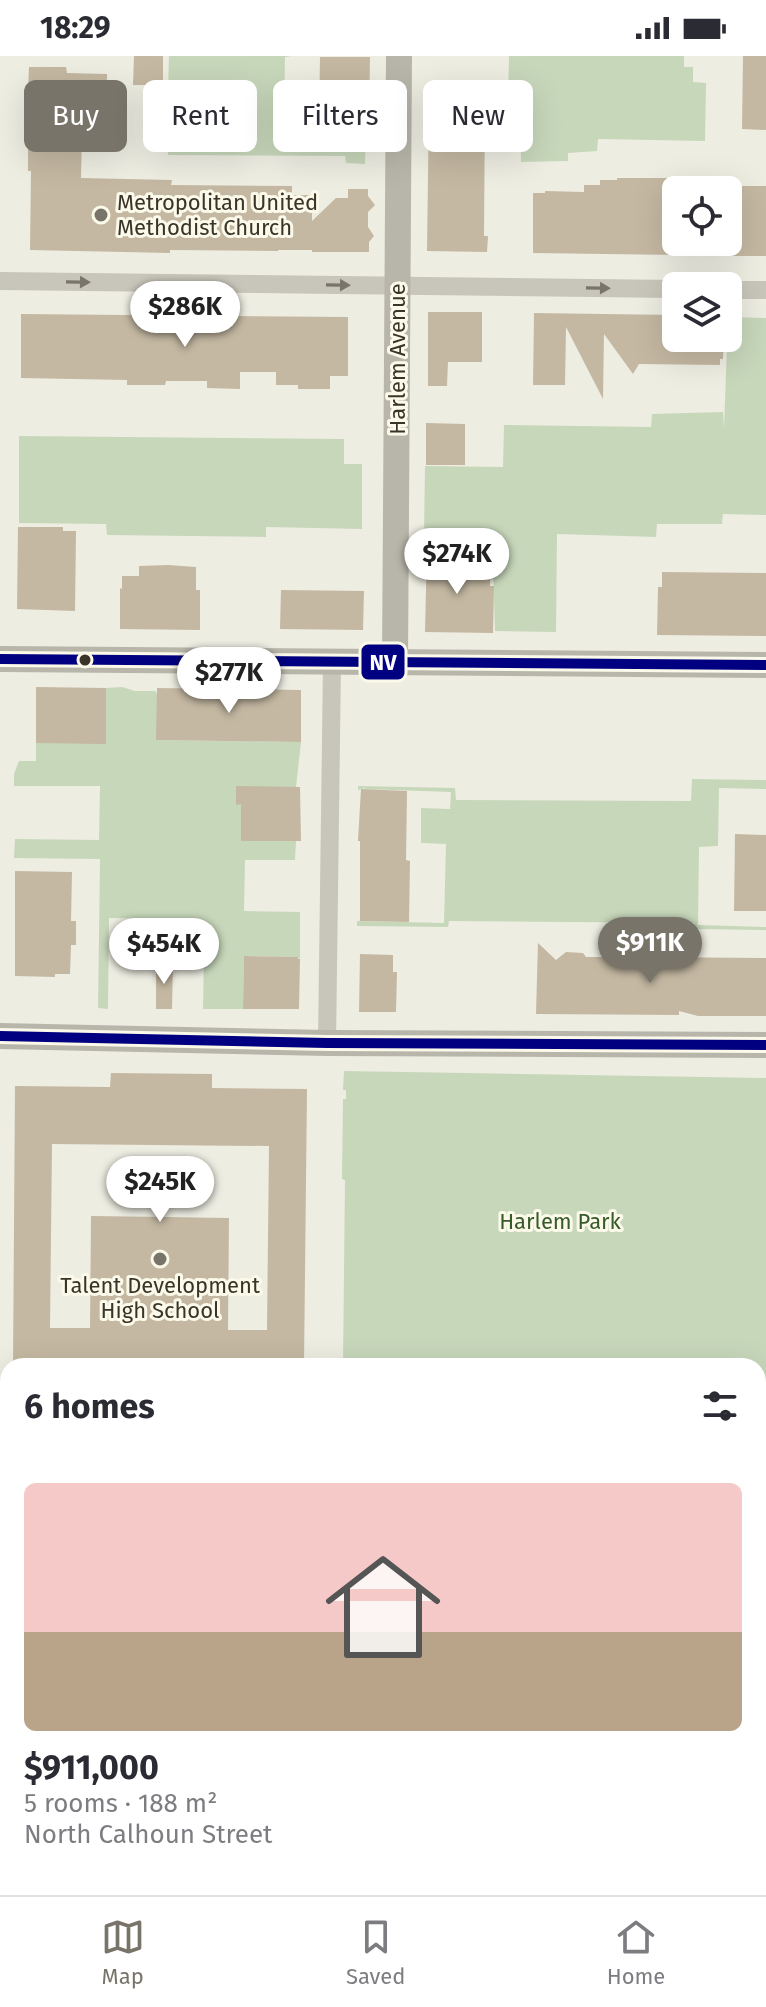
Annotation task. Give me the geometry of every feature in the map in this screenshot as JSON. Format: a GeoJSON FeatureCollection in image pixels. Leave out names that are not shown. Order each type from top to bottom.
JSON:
{"type":"FeatureCollection","features":[{"type":"Feature","properties":{"kind":"main road","name":"Harlem Avenue"},"geometry":{"type":"LineString","coordinates":[[395,662],[399,56]]}},
{"type":"Feature","properties":{"kind":"main road"},"geometry":{"type":"LineString","coordinates":[[0,659],[766,665]]}},
{"type":"Feature","properties":{"kind":"main road"},"geometry":{"type":"LineString","coordinates":[[0,1036],[327,1043],[766,1045]]}},
{"type":"Feature","properties":{"kind":"street"},"geometry":{"type":"LineString","coordinates":[[0,281],[662,289]]}},
{"type":"Feature","properties":{"kind":"street"},"geometry":{"type":"LineString","coordinates":[[742,290],[766,290]]}},
{"type":"Feature","properties":{"kind":"street"},"geometry":{"type":"LineString","coordinates":[[327,1043],[332,662]]}},
{"type":"Feature","properties":{"kind":"green space"},"geometry":{"type":"Polygon","coordinates":[[[169,56],[292,56],[285,57],[285,80],[273,80],[273,152],[365,152],[365,164],[346,163],[345,156],[168,155],[168,152],[257,152],[257,80],[168,80],[169,56]]]}},
{"type":"Feature","properties":{"kind":"green space"},"geometry":{"type":"Polygon","coordinates":[[[509,56],[684,56],[684,67],[693,67],[693,82],[706,83],[705,141],[598,139],[597,151],[568,153],[568,161],[521,162],[521,152],[533,152],[533,80],[508,80],[509,56]]]}},
{"type":"Feature","properties":{"kind":"green space"},"geometry":{"type":"Polygon","coordinates":[[[742,317],[766,318],[766,515],[723,514],[722,524],[657,524],[656,537],[557,534],[556,632],[495,631],[492,534],[424,535],[425,466],[503,467],[504,425],[651,427],[652,414],[723,412],[724,428],[727,352],[742,352],[742,317]]]}},
{"type":"Feature","properties":{"kind":"green space"},"geometry":{"type":"Polygon","coordinates":[[[19,436],[344,439],[344,464],[362,464],[362,529],[266,527],[266,537],[107,535],[106,524],[19,523],[19,436]]]}},
{"type":"Feature","properties":{"kind":"green space"},"geometry":{"type":"Polygon","coordinates":[[[122,687],[135,691],[155,691],[157,694],[157,740],[301,742],[296,787],[236,787],[236,804],[242,804],[241,841],[296,841],[295,860],[245,860],[244,911],[300,912],[300,959],[244,956],[243,1009],[203,1009],[201,919],[109,918],[108,1009],[98,1008],[100,859],[14,858],[15,839],[99,840],[100,786],[14,786],[14,774],[19,761],[36,761],[36,743],[106,743],[106,688],[122,687]]]}},
{"type":"Feature","properties":{"kind":"green space"},"geometry":{"type":"Polygon","coordinates":[[[692,779],[766,780],[766,789],[719,788],[718,846],[699,847],[698,925],[766,927],[766,930],[695,929],[694,923],[449,921],[448,927],[357,926],[357,921],[444,923],[446,844],[421,843],[421,808],[450,809],[451,792],[358,790],[358,786],[455,788],[456,800],[691,801],[692,779]]]}},
{"type":"Feature","properties":{"kind":"green space","name":"Harlem Park"},"geometry":{"type":"Polygon","coordinates":[[[344,1071],[766,1078],[766,1358],[343,1358],[345,1180],[342,1179],[343,1099],[346,1099],[346,1090],[343,1090],[344,1071]]]}},
{"type":"Feature","properties":{"kind":"building"},"geometry":{"type":"Polygon","coordinates":[[[134,56],[163,56],[163,80],[143,80],[143,85],[133,85],[134,56]]]}},
{"type":"Feature","properties":{"kind":"building"},"geometry":{"type":"Polygon","coordinates":[[[743,56],[766,56],[766,130],[742,129],[743,56]]]}},
{"type":"Feature","properties":{"kind":"building"},"geometry":{"type":"Polygon","coordinates":[[[320,57],[370,57],[370,80],[320,80],[320,57]]]}},
{"type":"Feature","properties":{"kind":"building"},"geometry":{"type":"Polygon","coordinates":[[[29,67],[66,67],[67,73],[107,74],[107,80],[28,80],[29,67]]]}},
{"type":"Feature","properties":{"kind":"building"},"geometry":{"type":"Polygon","coordinates":[[[28,152],[82,152],[81,178],[172,180],[171,185],[292,186],[292,195],[312,195],[312,221],[336,198],[348,198],[348,189],[368,189],[368,196],[375,205],[368,212],[368,227],[374,236],[369,242],[369,252],[30,250],[31,171],[28,171],[28,152]]]}},
{"type":"Feature","properties":{"kind":"building"},"geometry":{"type":"Polygon","coordinates":[[[428,152],[485,152],[484,236],[488,236],[487,252],[427,251],[428,152]]]}},
{"type":"Feature","properties":{"kind":"building"},"geometry":{"type":"Polygon","coordinates":[[[662,178],[662,255],[533,253],[533,193],[584,192],[584,185],[600,185],[600,180],[662,178]]]}},
{"type":"Feature","properties":{"kind":"building"},"geometry":{"type":"Polygon","coordinates":[[[742,186],[766,186],[766,256],[742,256],[742,186]]]}},
{"type":"Feature","properties":{"kind":"building"},"geometry":{"type":"Polygon","coordinates":[[[428,312],[482,312],[482,362],[448,362],[447,386],[428,386],[428,312]]]}},
{"type":"Feature","properties":{"kind":"building"},"geometry":{"type":"Polygon","coordinates":[[[534,313],[662,315],[662,352],[723,352],[720,365],[639,364],[633,374],[604,334],[603,399],[566,327],[565,385],[533,385],[534,313]]]}},
{"type":"Feature","properties":{"kind":"building"},"geometry":{"type":"Polygon","coordinates":[[[21,314],[348,317],[348,376],[330,376],[330,389],[276,385],[276,372],[240,372],[240,389],[207,388],[207,381],[127,385],[127,380],[21,378],[21,314]]]}},
{"type":"Feature","properties":{"kind":"building"},"geometry":{"type":"Polygon","coordinates":[[[426,423],[465,424],[465,465],[426,465],[426,423]]]}},
{"type":"Feature","properties":{"kind":"building"},"geometry":{"type":"Polygon","coordinates":[[[18,527],[63,527],[63,531],[76,531],[75,611],[17,609],[18,527]]]}},
{"type":"Feature","properties":{"kind":"building"},"geometry":{"type":"Polygon","coordinates":[[[427,546],[445,547],[444,563],[477,564],[477,570],[490,570],[490,586],[494,586],[493,633],[425,632],[427,546]]]}},
{"type":"Feature","properties":{"kind":"building"},"geometry":{"type":"Polygon","coordinates":[[[139,566],[196,567],[196,590],[200,590],[200,630],[120,629],[122,576],[139,576],[139,566]]]}},
{"type":"Feature","properties":{"kind":"building"},"geometry":{"type":"Polygon","coordinates":[[[662,572],[766,573],[766,636],[657,635],[658,587],[662,587],[662,572]]]}},
{"type":"Feature","properties":{"kind":"building"},"geometry":{"type":"Polygon","coordinates":[[[281,590],[364,591],[363,630],[280,629],[281,590]]]}},
{"type":"Feature","properties":{"kind":"building"},"geometry":{"type":"Polygon","coordinates":[[[36,687],[106,688],[106,744],[36,743],[36,687]]]}},
{"type":"Feature","properties":{"kind":"building"},"geometry":{"type":"Polygon","coordinates":[[[157,688],[301,690],[301,742],[156,740],[157,688]]]}},
{"type":"Feature","properties":{"kind":"building"},"geometry":{"type":"Polygon","coordinates":[[[236,786],[300,787],[301,841],[241,841],[241,804],[236,805],[236,786]]]}},
{"type":"Feature","properties":{"kind":"building"},"geometry":{"type":"Polygon","coordinates":[[[361,789],[407,791],[409,922],[360,921],[358,841],[361,789]]]}},
{"type":"Feature","properties":{"kind":"building"},"geometry":{"type":"Polygon","coordinates":[[[735,834],[766,835],[766,911],[734,911],[735,834]]]}},
{"type":"Feature","properties":{"kind":"building"},"geometry":{"type":"Polygon","coordinates":[[[15,871],[72,872],[71,921],[76,921],[76,945],[71,945],[70,974],[55,974],[55,977],[15,976],[15,871]]]}},
{"type":"Feature","properties":{"kind":"building"},"geometry":{"type":"Polygon","coordinates":[[[538,943],[556,960],[566,952],[583,953],[586,957],[632,957],[645,943],[645,957],[766,958],[766,1016],[698,1016],[679,1011],[679,1015],[536,1014],[538,943]]]}},
{"type":"Feature","properties":{"kind":"building"},"geometry":{"type":"Polygon","coordinates":[[[360,954],[393,955],[393,972],[397,972],[396,1012],[359,1012],[360,954]]]}},
{"type":"Feature","properties":{"kind":"building"},"geometry":{"type":"Polygon","coordinates":[[[244,956],[298,957],[299,1009],[243,1009],[244,956]]]}},
{"type":"Feature","properties":{"kind":"building"},"geometry":{"type":"Polygon","coordinates":[[[173,963],[172,1009],[156,1009],[156,964],[173,963]]]}},
{"type":"Feature","properties":{"kind":"building","name":"Talent Development High School"},"geometry":{"type":"Polygon","coordinates":[[[111,1073],[212,1074],[212,1088],[307,1089],[304,1358],[13,1358],[15,1086],[110,1087],[111,1073]],[[52,1144],[50,1328],[90,1328],[91,1216],[229,1218],[228,1330],[267,1330],[269,1146],[52,1144]]]}},
{"type":"Feature","properties":{"kind":"transit line","name":"NV"},"geometry":{"type":"LineString","coordinates":[[0,659],[766,665]]}},
{"type":"Feature","properties":{"kind":"transit line","name":"NV"},"geometry":{"type":"LineString","coordinates":[[0,1036],[327,1043],[766,1045]]}},
{"type":"Feature","properties":{"kind":"place","name":"Metropolitan United Methodist Church"},"geometry":{"type":"Point","coordinates":[101,215]}},
{"type":"Feature","properties":{"kind":"place","name":"Talent Development High School"},"geometry":{"type":"Point","coordinates":[160,1259]}}]}
